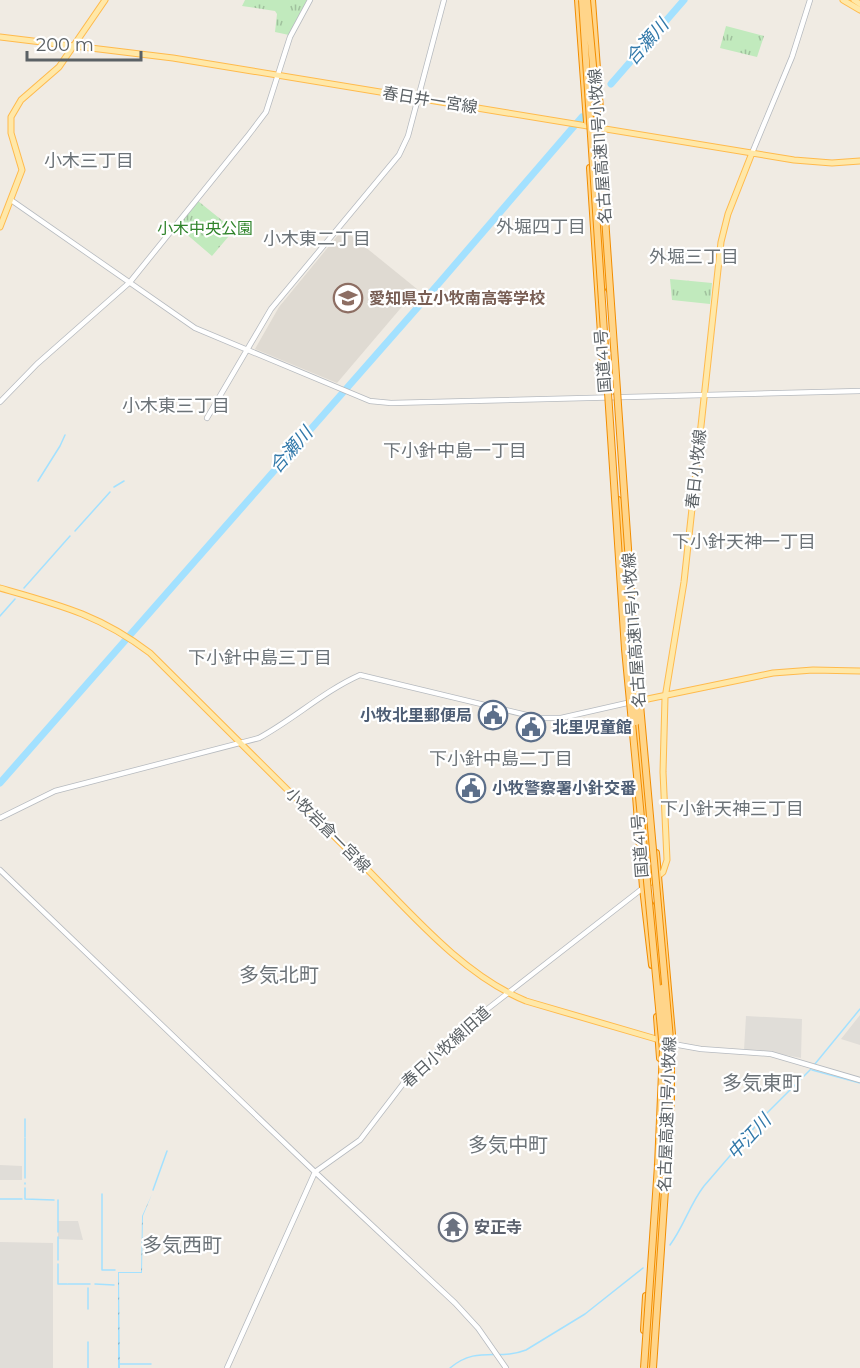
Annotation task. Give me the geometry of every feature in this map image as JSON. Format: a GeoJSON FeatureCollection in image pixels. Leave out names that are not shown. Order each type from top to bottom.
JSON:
{"type":"FeatureCollection","features":[{"type":"Feature","properties":{"kind":"highway"},"geometry":{"type":"LineString","coordinates":[[584,0],[588,20],[606,283],[610,291]]}},
{"type":"Feature","properties":{"kind":"highway","name":"国道41号"},"geometry":{"type":"LineString","coordinates":[[584,0],[586,126],[627,703],[659,1040],[660,1106],[645,1368]]}},
{"type":"Feature","properties":{"kind":"highway","name":"名古屋高速11号小牧線"},"geometry":{"type":"LineString","coordinates":[[584,0],[599,131],[635,649],[670,1023],[671,1079],[654,1368]]}},
{"type":"Feature","properties":{"kind":"highway","name":"名古屋高速11号小牧線"},"geometry":{"type":"LineString","coordinates":[[584,0],[626,649],[663,1050],[645,1368]]}},
{"type":"Feature","properties":{"kind":"highway","name":"国道41号"},"geometry":{"type":"LineString","coordinates":[[592,0],[642,700],[673,1044],[674,1082],[654,1368]]}},
{"type":"Feature","properties":{"kind":"highway"},"geometry":{"type":"LineString","coordinates":[[608,438],[614,459],[626,586],[650,877],[648,882]]}},
{"type":"Feature","properties":{"kind":"highway"},"geometry":{"type":"LineString","coordinates":[[658,901],[655,908],[668,1071],[663,1155],[667,1163],[664,1239]]}},
{"type":"Feature","properties":{"kind":"main road"},"geometry":{"type":"LineString","coordinates":[[0,227],[22,170],[10,133],[11,117],[21,100],[58,67],[105,0]]}},
{"type":"Feature","properties":{"kind":"main road"},"geometry":{"type":"LineString","coordinates":[[843,0],[860,10]]}},
{"type":"Feature","properties":{"kind":"main road"},"geometry":{"type":"LineString","coordinates":[[854,0],[860,4]]}},
{"type":"Feature","properties":{"kind":"main road","name":"春日井一宮線"},"geometry":{"type":"LineString","coordinates":[[0,37],[161,56],[813,162],[860,161]]}},
{"type":"Feature","properties":{"kind":"main road","name":"春日小牧線"},"geometry":{"type":"LineString","coordinates":[[659,876],[666,867],[667,860],[663,772],[666,695],[684,582],[720,242],[728,213],[752,153]]}},
{"type":"Feature","properties":{"kind":"main road","name":"小牧岩倉一宮線"},"geometry":{"type":"LineString","coordinates":[[0,588],[87,614],[113,627],[150,653],[477,975],[508,994],[542,1006],[673,1044]]}},
{"type":"Feature","properties":{"kind":"main road"},"geometry":{"type":"LineString","coordinates":[[627,703],[780,672],[813,669],[860,671]]}},
{"type":"Feature","properties":{"kind":"main road"},"geometry":{"type":"LineString","coordinates":[[643,888],[659,876]]}},
{"type":"Feature","properties":{"kind":"street"},"geometry":{"type":"LineString","coordinates":[[0,402],[37,364],[130,282],[266,112],[290,36],[310,0]]}},
{"type":"Feature","properties":{"kind":"street"},"geometry":{"type":"LineString","coordinates":[[207,418],[271,309],[399,155],[408,136],[444,0]]}},
{"type":"Feature","properties":{"kind":"street"},"geometry":{"type":"LineString","coordinates":[[752,153],[792,57],[810,0]]}},
{"type":"Feature","properties":{"kind":"street"},"geometry":{"type":"LineString","coordinates":[[11,200],[195,328],[370,401],[391,403],[860,391]]}},
{"type":"Feature","properties":{"kind":"street"},"geometry":{"type":"LineString","coordinates":[[0,818],[55,791],[258,738],[276,729],[318,699],[360,675],[539,718],[561,718],[627,703]]}},
{"type":"Feature","properties":{"kind":"street"},"geometry":{"type":"LineString","coordinates":[[0,870],[455,1303],[478,1328],[506,1368]]}},
{"type":"Feature","properties":{"kind":"street","name":"春日小牧線旧道"},"geometry":{"type":"LineString","coordinates":[[315,1172],[355,1145],[366,1134],[413,1072],[481,1014],[643,888]]}},
{"type":"Feature","properties":{"kind":"street"},"geometry":{"type":"LineString","coordinates":[[673,1044],[701,1049],[771,1054],[860,1080]]}},
{"type":"Feature","properties":{"kind":"street"},"geometry":{"type":"LineString","coordinates":[[227,1368],[315,1172]]}},
{"type":"Feature","properties":{"kind":"shaded area","name":"愛知県立小牧南高等学校"},"geometry":{"type":"Polygon","coordinates":[[[343,229],[417,289],[337,383],[255,349],[279,307],[343,229]]]}},
{"type":"Feature","properties":{"kind":"shaded area"},"geometry":{"type":"Polygon","coordinates":[[[860,1015],[860,1045],[841,1039],[860,1015]]]}},
{"type":"Feature","properties":{"kind":"shaded area"},"geometry":{"type":"Polygon","coordinates":[[[746,1016],[802,1019],[801,1058],[744,1050],[746,1016]]]}},
{"type":"Feature","properties":{"kind":"shaded area"},"geometry":{"type":"Polygon","coordinates":[[[0,1165],[22,1166],[22,1180],[0,1180],[0,1165]]]}},
{"type":"Feature","properties":{"kind":"shaded area"},"geometry":{"type":"Polygon","coordinates":[[[58,1221],[78,1221],[83,1240],[58,1239],[58,1221]]]}},
{"type":"Feature","properties":{"kind":"shaded area"},"geometry":{"type":"Polygon","coordinates":[[[0,1242],[53,1243],[53,1368],[0,1368],[0,1242]]]}},
{"type":"Feature","properties":{"kind":"green space"},"geometry":{"type":"Polygon","coordinates":[[[245,0],[307,0],[289,35],[275,32],[277,14],[275,11],[242,6],[245,0]]]}},
{"type":"Feature","properties":{"kind":"green space"},"geometry":{"type":"Polygon","coordinates":[[[726,26],[764,36],[757,57],[720,48],[726,26]]]}},
{"type":"Feature","properties":{"kind":"green space","name":"小木中央公園"},"geometry":{"type":"Polygon","coordinates":[[[198,201],[234,230],[212,256],[177,226],[198,201]]]}},
{"type":"Feature","properties":{"kind":"green space"},"geometry":{"type":"Polygon","coordinates":[[[670,279],[712,283],[710,304],[672,300],[670,279]]]}},
{"type":"Feature","properties":{"kind":"water"},"geometry":{"type":"Polygon","coordinates":[[[152,1194],[143,1216],[142,1273],[119,1273],[120,1368],[118,1368],[118,1272],[141,1272],[142,1216],[152,1194]]]}},
{"type":"Feature","properties":{"kind":"waterway","name":"合瀬川"},"geometry":{"type":"LineString","coordinates":[[611,84],[684,0]]}},
{"type":"Feature","properties":{"kind":"waterway","name":"合瀬川"},"geometry":{"type":"LineString","coordinates":[[0,783],[582,117]]}},
{"type":"Feature","properties":{"kind":"waterway"},"geometry":{"type":"LineString","coordinates":[[38,481],[65,435]]}},
{"type":"Feature","properties":{"kind":"waterway"},"geometry":{"type":"LineString","coordinates":[[114,487],[124,481]]}},
{"type":"Feature","properties":{"kind":"waterway"},"geometry":{"type":"LineString","coordinates":[[75,531],[110,492]]}},
{"type":"Feature","properties":{"kind":"waterway"},"geometry":{"type":"LineString","coordinates":[[24,588],[70,536]]}},
{"type":"Feature","properties":{"kind":"waterway"},"geometry":{"type":"LineString","coordinates":[[0,616],[15,599]]}},
{"type":"Feature","properties":{"kind":"waterway","name":"中江川"},"geometry":{"type":"LineString","coordinates":[[670,1245],[704,1186],[766,1114],[810,1070],[860,1009]]}},
{"type":"Feature","properties":{"kind":"waterway"},"geometry":{"type":"LineString","coordinates":[[812,1070],[860,1083]]}},
{"type":"Feature","properties":{"kind":"waterway"},"geometry":{"type":"LineString","coordinates":[[25,1119],[25,1137]]}},
{"type":"Feature","properties":{"kind":"waterway"},"geometry":{"type":"LineString","coordinates":[[25,1138],[25,1178]]}},
{"type":"Feature","properties":{"kind":"waterway"},"geometry":{"type":"LineString","coordinates":[[153,1190],[167,1151]]}},
{"type":"Feature","properties":{"kind":"waterway"},"geometry":{"type":"LineString","coordinates":[[25,1188],[25,1199],[54,1200]]}},
{"type":"Feature","properties":{"kind":"waterway"},"geometry":{"type":"LineString","coordinates":[[102,1194],[102,1270],[115,1270]]}},
{"type":"Feature","properties":{"kind":"waterway"},"geometry":{"type":"LineString","coordinates":[[0,1199],[22,1199]]}},
{"type":"Feature","properties":{"kind":"waterway"},"geometry":{"type":"LineString","coordinates":[[58,1200],[58,1232]]}},
{"type":"Feature","properties":{"kind":"waterway"},"geometry":{"type":"LineString","coordinates":[[58,1237],[58,1260]]}},
{"type":"Feature","properties":{"kind":"waterway"},"geometry":{"type":"LineString","coordinates":[[58,1264],[58,1284],[67,1284]]}},
{"type":"Feature","properties":{"kind":"waterway","name":"中江川"},"geometry":{"type":"LineString","coordinates":[[450,1368],[469,1357],[526,1350],[585,1314],[643,1268]]}},
{"type":"Feature","properties":{"kind":"waterway"},"geometry":{"type":"LineString","coordinates":[[68,1284],[90,1284]]}},
{"type":"Feature","properties":{"kind":"waterway"},"geometry":{"type":"LineString","coordinates":[[95,1284],[114,1285]]}},
{"type":"Feature","properties":{"kind":"waterway"},"geometry":{"type":"LineString","coordinates":[[88,1288],[88,1309]]}},
{"type":"Feature","properties":{"kind":"waterway"},"geometry":{"type":"LineString","coordinates":[[88,1342],[88,1368]]}},
{"type":"Feature","properties":{"kind":"waterway"},"geometry":{"type":"LineString","coordinates":[[120,1364],[151,1364]]}},
{"type":"Feature","properties":{"kind":"place","name":"愛知県立小牧南高等学校"},"geometry":{"type":"Point","coordinates":[348,298]}},
{"type":"Feature","properties":{"kind":"place","name":"小牧北里郵便局"},"geometry":{"type":"Point","coordinates":[493,715]}},
{"type":"Feature","properties":{"kind":"place","name":"北里児童館"},"geometry":{"type":"Point","coordinates":[531,727]}},
{"type":"Feature","properties":{"kind":"place","name":"小牧警察署小針交番"},"geometry":{"type":"Point","coordinates":[471,788]}},
{"type":"Feature","properties":{"kind":"place","name":"安正寺"},"geometry":{"type":"Point","coordinates":[453,1227]}},
{"type":"Feature","properties":{"kind":"district","name":"小木三丁目"},"geometry":{"type":"Point","coordinates":[89,161]}},
{"type":"Feature","properties":{"kind":"district","name":"外堀四丁目"},"geometry":{"type":"Point","coordinates":[541,227]}},
{"type":"Feature","properties":{"kind":"district","name":"小木東二丁目"},"geometry":{"type":"Point","coordinates":[317,239]}},
{"type":"Feature","properties":{"kind":"district","name":"外堀三丁目"},"geometry":{"type":"Point","coordinates":[694,257]}},
{"type":"Feature","properties":{"kind":"district","name":"小木東三丁目"},"geometry":{"type":"Point","coordinates":[176,406]}},
{"type":"Feature","properties":{"kind":"district","name":"下小針中島一丁目"},"geometry":{"type":"Point","coordinates":[455,451]}},
{"type":"Feature","properties":{"kind":"district","name":"下小針天神一丁目"},"geometry":{"type":"Point","coordinates":[744,542]}},
{"type":"Feature","properties":{"kind":"district","name":"下小針中島三丁目"},"geometry":{"type":"Point","coordinates":[260,658]}},
{"type":"Feature","properties":{"kind":"district","name":"下小針中島二丁目"},"geometry":{"type":"Point","coordinates":[501,759]}},
{"type":"Feature","properties":{"kind":"district","name":"下小針天神三丁目"},"geometry":{"type":"Point","coordinates":[732,809]}},
{"type":"Feature","properties":{"kind":"district","name":"多気北町"},"geometry":{"type":"Point","coordinates":[279,975]}},
{"type":"Feature","properties":{"kind":"district","name":"多気東町"},"geometry":{"type":"Point","coordinates":[762,1083]}},
{"type":"Feature","properties":{"kind":"district","name":"多気中町"},"geometry":{"type":"Point","coordinates":[508,1145]}},
{"type":"Feature","properties":{"kind":"district","name":"多気西町"},"geometry":{"type":"Point","coordinates":[182,1245]}}]}
